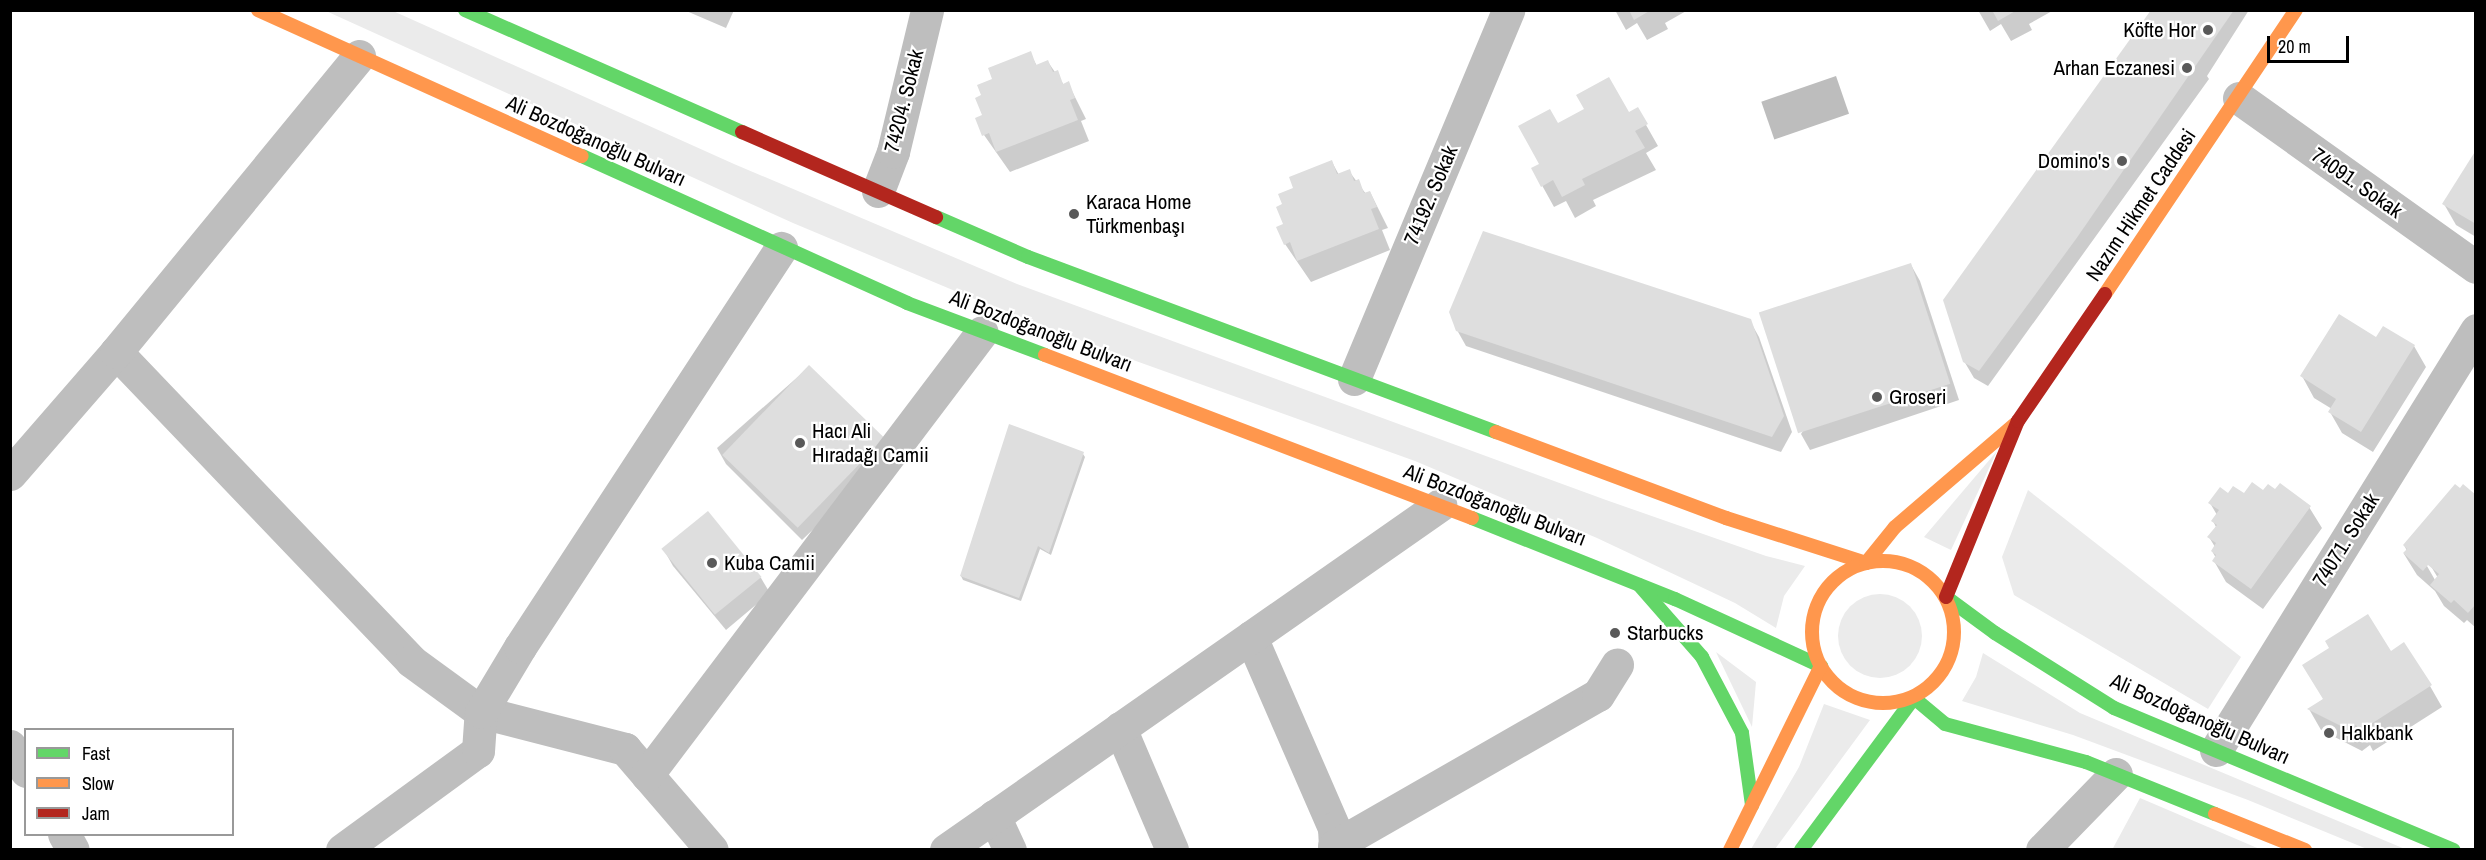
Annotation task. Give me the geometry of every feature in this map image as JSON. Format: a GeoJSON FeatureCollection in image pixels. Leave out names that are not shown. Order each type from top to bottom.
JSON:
{"type":"FeatureCollection","features":[{"type":"Feature","properties":{"kind":"main road","name":"Ali Bozdoğanoğlu Bulvarı"},"geometry":{"type":"LineString","coordinates":[[258,10],[907,303],[1440,505],[1639,585],[1821,666]]}},
{"type":"Feature","properties":{"kind":"main road"},"geometry":{"type":"LineString","coordinates":[[465,10],[1028,257],[1726,518],[1866,562],[1890,561],[1912,567],[1931,579],[1946,597],[1954,619],[1954,641],[1948,664],[1934,684],[1914,698],[1801,849]]}},
{"type":"Feature","properties":{"kind":"main road","name":"Nazım Hikmet Caddesi"},"geometry":{"type":"LineString","coordinates":[[2018,421],[2239,98],[2296,10]]}},
{"type":"Feature","properties":{"kind":"main road"},"geometry":{"type":"LineString","coordinates":[[1914,698],[1890,704],[1866,702],[1844,693],[1826,676],[1815,655],[1811,630],[1816,606],[1828,587],[1845,572],[1866,562],[1895,527],[2018,421]]}},
{"type":"Feature","properties":{"kind":"main road"},"geometry":{"type":"LineString","coordinates":[[1946,597],[2018,421]]}},
{"type":"Feature","properties":{"kind":"main road"},"geometry":{"type":"LineString","coordinates":[[1639,585],[1702,657],[1742,733],[1752,805]]}},
{"type":"Feature","properties":{"kind":"main road","name":"Ali Bozdoğanoğlu Bulvarı"},"geometry":{"type":"LineString","coordinates":[[1946,597],[1995,633],[2114,708],[2453,849]]}},
{"type":"Feature","properties":{"kind":"main road"},"geometry":{"type":"LineString","coordinates":[[1730,849],[1821,666]]}},
{"type":"Feature","properties":{"kind":"main road"},"geometry":{"type":"LineString","coordinates":[[1914,698],[1945,724],[2086,762],[2305,849]]}},
{"type":"Feature","properties":{"kind":"street","name":"74204. Sokak"},"geometry":{"type":"LineString","coordinates":[[878,191],[893,152],[927,10]]}},
{"type":"Feature","properties":{"kind":"street","name":"74192. Sokak"},"geometry":{"type":"LineString","coordinates":[[1354,379],[1508,10]]}},
{"type":"Feature","properties":{"kind":"street"},"geometry":{"type":"LineString","coordinates":[[10,474],[116,352],[358,56]]}},
{"type":"Feature","properties":{"kind":"street","name":"74091. Sokak"},"geometry":{"type":"LineString","coordinates":[[2239,98],[2475,267]]}},
{"type":"Feature","properties":{"kind":"street"},"geometry":{"type":"LineString","coordinates":[[342,849],[478,750],[481,712],[520,647],[781,248]]}},
{"type":"Feature","properties":{"kind":"street","name":"74071. Sokak"},"geometry":{"type":"LineString","coordinates":[[2216,750],[2475,330]]}},
{"type":"Feature","properties":{"kind":"street"},"geometry":{"type":"LineString","coordinates":[[647,775],[982,332]]}},
{"type":"Feature","properties":{"kind":"street"},"geometry":{"type":"LineString","coordinates":[[116,352],[411,661],[481,712],[625,749],[712,849]]}},
{"type":"Feature","properties":{"kind":"street"},"geometry":{"type":"LineString","coordinates":[[946,849],[1440,505]]}},
{"type":"Feature","properties":{"kind":"street"},"geometry":{"type":"LineString","coordinates":[[1251,637],[1334,828],[1334,848]]}},
{"type":"Feature","properties":{"kind":"street"},"geometry":{"type":"LineString","coordinates":[[1334,848],[1598,695],[1617,665]]}},
{"type":"Feature","properties":{"kind":"street"},"geometry":{"type":"LineString","coordinates":[[1120,728],[1172,849]]}},
{"type":"Feature","properties":{"kind":"street"},"geometry":{"type":"LineString","coordinates":[[10,746],[24,768]]}},
{"type":"Feature","properties":{"kind":"street"},"geometry":{"type":"LineString","coordinates":[[2042,849],[2116,774]]}},
{"type":"Feature","properties":{"kind":"street"},"geometry":{"type":"LineString","coordinates":[[994,816],[1010,849]]}},
{"type":"Feature","properties":{"kind":"street"},"geometry":{"type":"LineString","coordinates":[[65,836],[73,849]]}},
{"type":"Feature","properties":{"kind":"shaded area"},"geometry":{"type":"Polygon","coordinates":[[[326,11],[393,11],[734,164],[1017,284],[1606,500],[1766,556],[1805,566],[1784,596],[1776,628],[1735,603],[1597,538],[1415,461],[1108,351],[967,296],[793,223],[326,11]]]}},
{"type":"Feature","properties":{"kind":"shaded area"},"geometry":{"type":"Polygon","coordinates":[[[1836,76],[1849,114],[1774,140],[1761,102],[1836,76]]]}},
{"type":"Feature","properties":{"kind":"shaded area"},"geometry":{"type":"Polygon","coordinates":[[[1997,451],[1951,550],[1924,537],[1997,451]]]}},
{"type":"Feature","properties":{"kind":"shaded area"},"geometry":{"type":"Polygon","coordinates":[[[2028,490],[2241,657],[2208,709],[2014,595],[2002,557],[2028,490]]]}},
{"type":"Feature","properties":{"kind":"shaded area"},"geometry":{"type":"Polygon","coordinates":[[[1880,594],[1896,597],[1910,606],[1919,620],[1922,636],[1919,652],[1910,666],[1896,675],[1880,678],[1864,675],[1850,666],[1841,652],[1838,636],[1841,620],[1850,606],[1864,597],[1880,594]]]}},
{"type":"Feature","properties":{"kind":"shaded area"},"geometry":{"type":"Polygon","coordinates":[[[1716,652],[1756,682],[1752,727],[1716,652]]]}},
{"type":"Feature","properties":{"kind":"shaded area"},"geometry":{"type":"Polygon","coordinates":[[[1983,653],[2080,713],[2405,849],[2367,849],[2248,800],[2073,735],[1962,701],[1976,677],[1983,653]]]}},
{"type":"Feature","properties":{"kind":"shaded area"},"geometry":{"type":"Polygon","coordinates":[[[1824,704],[1870,720],[1775,849],[1751,849],[1799,767],[1824,704]]]}},
{"type":"Feature","properties":{"kind":"shaded area"},"geometry":{"type":"Polygon","coordinates":[[[2140,798],[2262,850],[2112,850],[2140,798]]]}},
{"type":"Feature","properties":{"kind":"building"},"geometry":{"type":"Polygon","coordinates":[[[1629,10],[1651,10],[1634,20],[1629,10]]]}},
{"type":"Feature","properties":{"kind":"building"},"geometry":{"type":"Polygon","coordinates":[[[1992,10],[2017,10],[1998,21],[1992,10]]]}},
{"type":"Feature","properties":{"kind":"building"},"geometry":{"type":"Polygon","coordinates":[[[2151,10],[2234,10],[2076,239],[1979,371],[1963,362],[1943,300],[2151,10]]]}},
{"type":"Feature","properties":{"kind":"building"},"geometry":{"type":"Polygon","coordinates":[[[1031,51],[1036,65],[1048,60],[1053,72],[1058,70],[1063,84],[1069,81],[1075,98],[1070,100],[1078,120],[996,152],[989,133],[982,136],[975,118],[982,115],[975,98],[981,95],[977,85],[992,79],[988,68],[1031,51]]]}},
{"type":"Feature","properties":{"kind":"building"},"geometry":{"type":"Polygon","coordinates":[[[1609,77],[1629,112],[1638,107],[1648,124],[1635,131],[1645,148],[1582,179],[1585,185],[1562,197],[1553,180],[1541,187],[1531,168],[1539,164],[1518,126],[1550,109],[1558,123],[1584,109],[1576,95],[1609,77]]]}},
{"type":"Feature","properties":{"kind":"building"},"geometry":{"type":"Polygon","coordinates":[[[2476,150],[2476,224],[2442,204],[2476,150]]]}},
{"type":"Feature","properties":{"kind":"building"},"geometry":{"type":"Polygon","coordinates":[[[1332,160],[1337,174],[1350,169],[1354,181],[1359,179],[1364,193],[1370,191],[1377,207],[1371,209],[1379,229],[1297,261],[1290,242],[1284,245],[1276,227],[1283,224],[1276,207],[1282,204],[1278,194],[1293,188],[1289,177],[1332,160]]]}},
{"type":"Feature","properties":{"kind":"building"},"geometry":{"type":"Polygon","coordinates":[[[1483,231],[1751,319],[1784,416],[1772,437],[1456,331],[1449,312],[1483,231]]]}},
{"type":"Feature","properties":{"kind":"building"},"geometry":{"type":"Polygon","coordinates":[[[1911,263],[1950,384],[1798,433],[1759,312],[1911,263]]]}},
{"type":"Feature","properties":{"kind":"building"},"geometry":{"type":"Polygon","coordinates":[[[2339,314],[2376,337],[2383,326],[2415,345],[2361,432],[2328,412],[2336,399],[2300,376],[2339,314]]]}},
{"type":"Feature","properties":{"kind":"building","name":"Hacı Ali Hıradağı Camii"},"geometry":{"type":"Polygon","coordinates":[[[809,365],[885,438],[798,528],[722,455],[809,365]]]}},
{"type":"Feature","properties":{"kind":"building"},"geometry":{"type":"Polygon","coordinates":[[[1009,424],[1084,452],[1049,553],[1038,546],[1019,598],[960,576],[1009,424]]]}},
{"type":"Feature","properties":{"kind":"building"},"geometry":{"type":"Polygon","coordinates":[[[2252,482],[2263,490],[2268,484],[2275,489],[2280,483],[2311,506],[2251,589],[2212,561],[2216,555],[2211,551],[2216,543],[2207,537],[2217,525],[2211,521],[2219,510],[2208,503],[2220,487],[2228,493],[2233,486],[2244,493],[2252,482]]]}},
{"type":"Feature","properties":{"kind":"building"},"geometry":{"type":"Polygon","coordinates":[[[2455,484],[2460,488],[2463,484],[2476,495],[2476,604],[2468,613],[2454,600],[2451,603],[2430,585],[2439,574],[2428,565],[2423,571],[2403,553],[2407,549],[2403,545],[2455,484]]]}},
{"type":"Feature","properties":{"kind":"building","name":"Kuba Camii"},"geometry":{"type":"Polygon","coordinates":[[[708,511],[761,577],[715,615],[661,549],[708,511]]]}},
{"type":"Feature","properties":{"kind":"building"},"geometry":{"type":"Polygon","coordinates":[[[2368,614],[2391,651],[2404,642],[2432,685],[2360,731],[2356,725],[2349,730],[2307,709],[2323,699],[2302,665],[2329,648],[2325,641],[2368,614]]]}},
{"type":"Feature","properties":{"kind":"traffic: fast"},"geometry":{"type":"LineString","coordinates":[[465,10],[742,132]]}},
{"type":"Feature","properties":{"kind":"traffic: fast"},"geometry":{"type":"LineString","coordinates":[[582,156],[907,303],[1045,355]]}},
{"type":"Feature","properties":{"kind":"traffic: fast"},"geometry":{"type":"LineString","coordinates":[[936,217],[1028,257],[1496,432]]}},
{"type":"Feature","properties":{"kind":"traffic: fast"},"geometry":{"type":"LineString","coordinates":[[1472,518],[1675,599],[1821,666]]}},
{"type":"Feature","properties":{"kind":"traffic: fast"},"geometry":{"type":"LineString","coordinates":[[1639,585],[1702,657],[1742,733],[1752,805]]}},
{"type":"Feature","properties":{"kind":"traffic: fast"},"geometry":{"type":"LineString","coordinates":[[1946,597],[1995,633],[2114,708],[2453,850]]}},
{"type":"Feature","properties":{"kind":"traffic: fast"},"geometry":{"type":"LineString","coordinates":[[1801,850],[1914,698]]}},
{"type":"Feature","properties":{"kind":"traffic: fast"},"geometry":{"type":"LineString","coordinates":[[1914,698],[1945,724],[2086,762],[2215,814]]}},
{"type":"Feature","properties":{"kind":"traffic: slow"},"geometry":{"type":"LineString","coordinates":[[258,10],[582,156]]}},
{"type":"Feature","properties":{"kind":"traffic: slow"},"geometry":{"type":"LineString","coordinates":[[2105,294],[2296,10]]}},
{"type":"Feature","properties":{"kind":"traffic: slow"},"geometry":{"type":"LineString","coordinates":[[1045,355],[1472,518]]}},
{"type":"Feature","properties":{"kind":"traffic: slow"},"geometry":{"type":"LineString","coordinates":[[1866,563],[1895,527],[2015,424]]}},
{"type":"Feature","properties":{"kind":"traffic: slow"},"geometry":{"type":"LineString","coordinates":[[1496,432],[1726,518],[1866,563]]}},
{"type":"Feature","properties":{"kind":"traffic: slow"},"geometry":{"type":"LineString","coordinates":[[1883,561],[1910,566],[1933,582],[1949,605],[1954,632],[1949,659],[1933,682],[1910,698],[1883,703],[1856,698],[1833,682],[1817,659],[1812,632],[1817,605],[1833,582],[1856,566],[1883,561]]}},
{"type":"Feature","properties":{"kind":"traffic: slow"},"geometry":{"type":"LineString","coordinates":[[1730,850],[1821,666]]}},
{"type":"Feature","properties":{"kind":"traffic: slow"},"geometry":{"type":"LineString","coordinates":[[2215,814],[2305,850]]}},
{"type":"Feature","properties":{"kind":"traffic: jam"},"geometry":{"type":"LineString","coordinates":[[742,132],[936,217]]}},
{"type":"Feature","properties":{"kind":"traffic: jam"},"geometry":{"type":"LineString","coordinates":[[1946,597],[2018,421],[2105,294]]}},
{"type":"Feature","properties":{"kind":"place","name":"Köfte Hor"},"geometry":{"type":"Point","coordinates":[2208,30]}},
{"type":"Feature","properties":{"kind":"place","name":"Arhan Eczanesi"},"geometry":{"type":"Point","coordinates":[2187,68]}},
{"type":"Feature","properties":{"kind":"place","name":"Domino's"},"geometry":{"type":"Point","coordinates":[2122,161]}},
{"type":"Feature","properties":{"kind":"place","name":"Karaca Home Türkmenbaşı"},"geometry":{"type":"Point","coordinates":[1074,214]}},
{"type":"Feature","properties":{"kind":"place","name":"Groseri"},"geometry":{"type":"Point","coordinates":[1877,397]}},
{"type":"Feature","properties":{"kind":"place","name":"Hacı Ali Hıradağı Camii"},"geometry":{"type":"Point","coordinates":[800,443]}},
{"type":"Feature","properties":{"kind":"place","name":"Kuba Camii"},"geometry":{"type":"Point","coordinates":[712,563]}},
{"type":"Feature","properties":{"kind":"place","name":"Starbucks"},"geometry":{"type":"Point","coordinates":[1615,633]}},
{"type":"Feature","properties":{"kind":"place","name":"Halkbank"},"geometry":{"type":"Point","coordinates":[2329,733]}}]}
